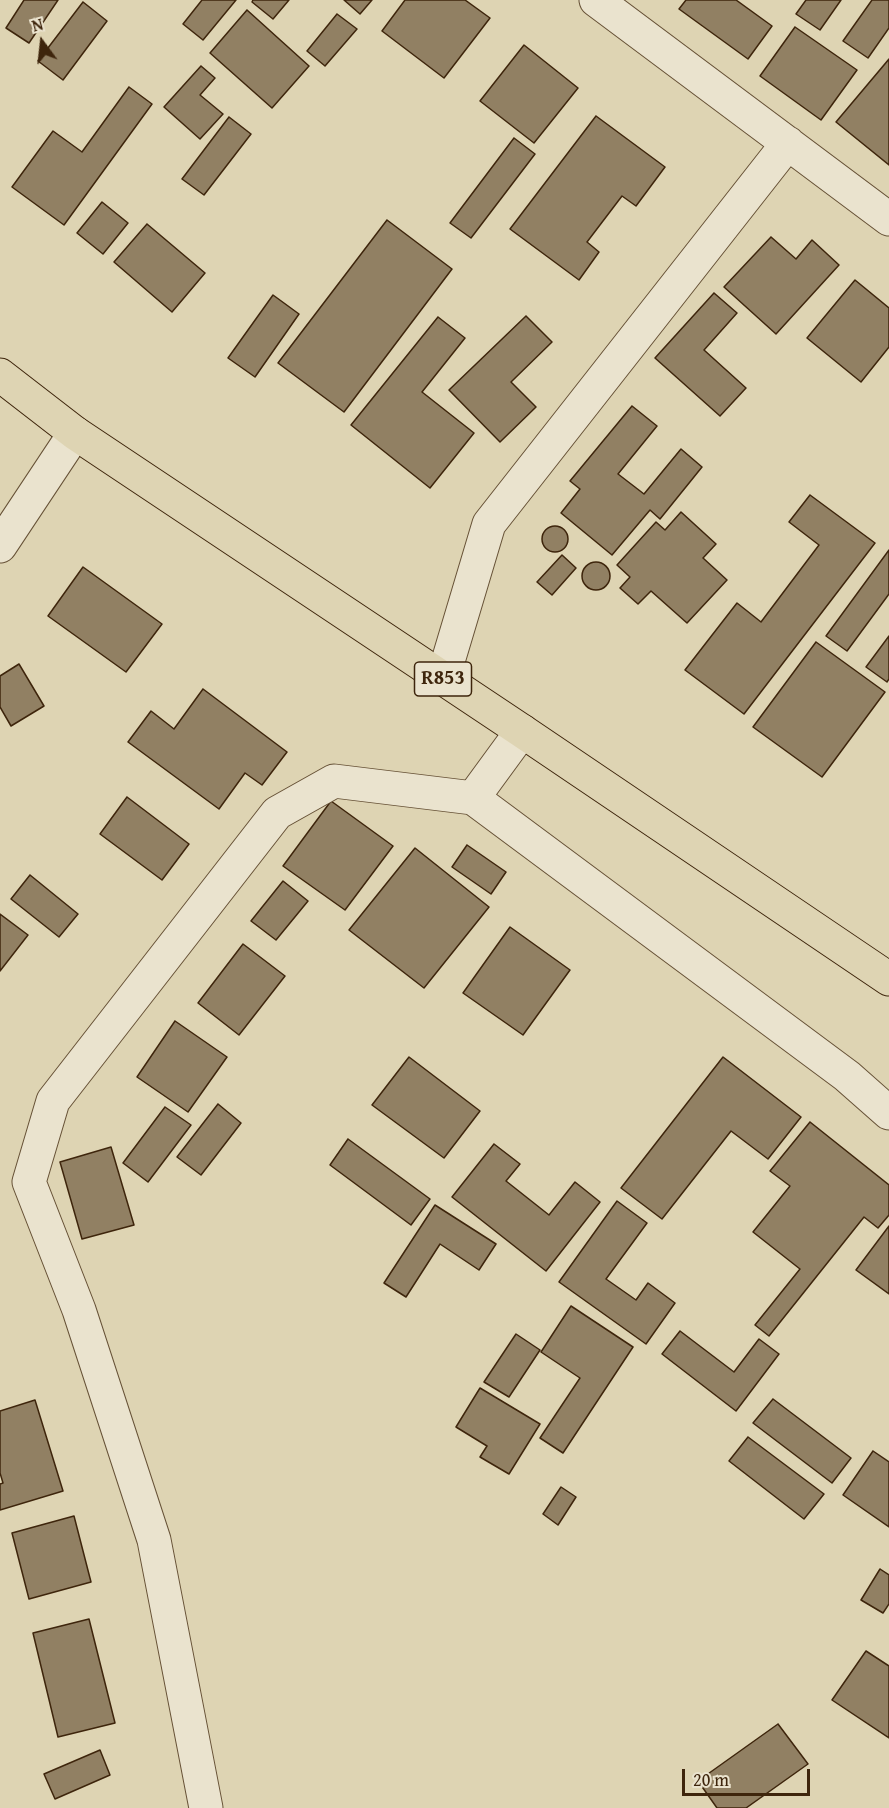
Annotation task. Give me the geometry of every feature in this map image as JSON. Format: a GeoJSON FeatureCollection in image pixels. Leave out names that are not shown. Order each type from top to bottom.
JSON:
{"type":"FeatureCollection","features":[{"type":"Feature","properties":{"kind":"main road","name":"R853"},"geometry":{"type":"LineString","coordinates":[[0,375],[75,433],[889,979]]}},
{"type":"Feature","properties":{"kind":"street"},"geometry":{"type":"LineString","coordinates":[[596,0],[889,219]]}},
{"type":"Feature","properties":{"kind":"street"},"geometry":{"type":"LineString","coordinates":[[443,678],[489,524],[788,142]]}},
{"type":"Feature","properties":{"kind":"street"},"geometry":{"type":"LineString","coordinates":[[0,546],[75,433]]}},
{"type":"Feature","properties":{"kind":"street"},"geometry":{"type":"LineString","coordinates":[[473,798],[522,731]]}},
{"type":"Feature","properties":{"kind":"street"},"geometry":{"type":"LineString","coordinates":[[206,1808],[154,1540],[79,1310],[30,1182],[53,1101],[277,813],[334,781],[473,798],[847,1076],[889,1113]]}},
{"type":"Feature","properties":{"kind":"building"},"geometry":{"type":"Polygon","coordinates":[[[24,0],[58,0],[29,43],[6,28],[24,0]]]}},
{"type":"Feature","properties":{"kind":"building"},"geometry":{"type":"Polygon","coordinates":[[[202,0],[236,0],[203,40],[183,24],[202,0]]]}},
{"type":"Feature","properties":{"kind":"building"},"geometry":{"type":"Polygon","coordinates":[[[253,0],[289,0],[273,19],[252,2],[253,0]]]}},
{"type":"Feature","properties":{"kind":"building"},"geometry":{"type":"Polygon","coordinates":[[[344,0],[372,0],[360,14],[344,0]]]}},
{"type":"Feature","properties":{"kind":"building"},"geometry":{"type":"Polygon","coordinates":[[[405,0],[465,0],[490,18],[444,78],[382,31],[405,0]]]}},
{"type":"Feature","properties":{"kind":"building"},"geometry":{"type":"Polygon","coordinates":[[[686,0],[736,0],[772,26],[748,59],[679,9],[686,0]]]}},
{"type":"Feature","properties":{"kind":"building"},"geometry":{"type":"Polygon","coordinates":[[[806,0],[841,0],[820,30],[796,14],[806,0]]]}},
{"type":"Feature","properties":{"kind":"building"},"geometry":{"type":"Polygon","coordinates":[[[872,0],[889,0],[889,28],[868,58],[843,41],[872,0]]]}},
{"type":"Feature","properties":{"kind":"building"},"geometry":{"type":"Polygon","coordinates":[[[83,2],[107,21],[63,80],[38,61],[83,2]]]}},
{"type":"Feature","properties":{"kind":"building"},"geometry":{"type":"Polygon","coordinates":[[[247,10],[309,66],[272,108],[210,53],[247,10]]]}},
{"type":"Feature","properties":{"kind":"building"},"geometry":{"type":"Polygon","coordinates":[[[337,14],[357,29],[325,66],[307,51],[337,14]]]}},
{"type":"Feature","properties":{"kind":"building"},"geometry":{"type":"Polygon","coordinates":[[[795,27],[857,70],[821,120],[760,76],[795,27]]]}},
{"type":"Feature","properties":{"kind":"building"},"geometry":{"type":"Polygon","coordinates":[[[524,45],[578,88],[534,143],[480,101],[524,45]]]}},
{"type":"Feature","properties":{"kind":"building"},"geometry":{"type":"Polygon","coordinates":[[[889,59],[889,165],[836,122],[889,59]]]}},
{"type":"Feature","properties":{"kind":"building"},"geometry":{"type":"Polygon","coordinates":[[[201,66],[215,78],[200,95],[223,114],[200,139],[164,107],[201,66]]]}},
{"type":"Feature","properties":{"kind":"building"},"geometry":{"type":"Polygon","coordinates":[[[129,87],[152,104],[64,225],[12,187],[53,131],[82,152],[129,87]]]}},
{"type":"Feature","properties":{"kind":"building"},"geometry":{"type":"Polygon","coordinates":[[[596,116],[665,167],[636,206],[622,196],[587,242],[599,252],[579,280],[510,229],[596,116]]]}},
{"type":"Feature","properties":{"kind":"building"},"geometry":{"type":"Polygon","coordinates":[[[229,117],[251,134],[204,195],[182,179],[229,117]]]}},
{"type":"Feature","properties":{"kind":"building"},"geometry":{"type":"Polygon","coordinates":[[[514,138],[535,154],[471,238],[450,223],[514,138]]]}},
{"type":"Feature","properties":{"kind":"building"},"geometry":{"type":"Polygon","coordinates":[[[102,202],[128,223],[103,254],[77,233],[102,202]]]}},
{"type":"Feature","properties":{"kind":"building"},"geometry":{"type":"Polygon","coordinates":[[[387,220],[452,269],[344,412],[278,363],[387,220]]]}},
{"type":"Feature","properties":{"kind":"building"},"geometry":{"type":"Polygon","coordinates":[[[147,224],[205,273],[172,312],[114,262],[147,224]]]}},
{"type":"Feature","properties":{"kind":"building"},"geometry":{"type":"Polygon","coordinates":[[[771,237],[796,259],[812,240],[839,265],[776,334],[724,287],[771,237]]]}},
{"type":"Feature","properties":{"kind":"building"},"geometry":{"type":"Polygon","coordinates":[[[855,280],[889,308],[889,347],[861,382],[807,338],[855,280]]]}},
{"type":"Feature","properties":{"kind":"building"},"geometry":{"type":"Polygon","coordinates":[[[714,293],[737,313],[704,350],[746,388],[720,416],[655,358],[714,293]]]}},
{"type":"Feature","properties":{"kind":"building"},"geometry":{"type":"Polygon","coordinates":[[[273,295],[299,314],[255,377],[228,358],[273,295]]]}},
{"type":"Feature","properties":{"kind":"building"},"geometry":{"type":"Polygon","coordinates":[[[526,316],[552,342],[511,382],[536,407],[500,442],[449,390],[526,316]]]}},
{"type":"Feature","properties":{"kind":"building"},"geometry":{"type":"Polygon","coordinates":[[[438,317],[465,338],[422,392],[474,433],[430,488],[351,425],[438,317]]]}},
{"type":"Feature","properties":{"kind":"building"},"geometry":{"type":"Polygon","coordinates":[[[632,406],[657,426],[618,474],[644,494],[681,449],[702,467],[660,519],[650,510],[612,555],[561,513],[580,489],[570,481],[632,406]]]}},
{"type":"Feature","properties":{"kind":"building"},"geometry":{"type":"Polygon","coordinates":[[[810,495],[875,543],[744,714],[685,670],[737,603],[761,622],[819,545],[789,522],[810,495]]]}},
{"type":"Feature","properties":{"kind":"building"},"geometry":{"type":"Polygon","coordinates":[[[681,512],[716,544],[703,558],[727,580],[687,623],[651,591],[638,604],[620,588],[630,577],[617,565],[656,522],[665,530],[681,512]]]}},
{"type":"Feature","properties":{"kind":"building"},"geometry":{"type":"Polygon","coordinates":[[[555,526],[564,530],[568,539],[564,548],[555,552],[546,548],[542,539],[546,530],[555,526]]]}},
{"type":"Feature","properties":{"kind":"building"},"geometry":{"type":"Polygon","coordinates":[[[889,550],[889,594],[847,651],[826,636],[889,550]]]}},
{"type":"Feature","properties":{"kind":"building"},"geometry":{"type":"Polygon","coordinates":[[[562,555],[576,568],[552,595],[537,582],[562,555]]]}},
{"type":"Feature","properties":{"kind":"building"},"geometry":{"type":"Polygon","coordinates":[[[596,562],[606,566],[610,576],[606,586],[596,590],[586,586],[582,576],[586,566],[596,562]]]}},
{"type":"Feature","properties":{"kind":"building"},"geometry":{"type":"Polygon","coordinates":[[[83,567],[162,624],[126,672],[48,616],[83,567]]]}},
{"type":"Feature","properties":{"kind":"building"},"geometry":{"type":"Polygon","coordinates":[[[889,636],[889,679],[887,682],[866,667],[889,636]]]}},
{"type":"Feature","properties":{"kind":"building"},"geometry":{"type":"Polygon","coordinates":[[[816,642],[885,692],[822,777],[753,727],[816,642]]]}},
{"type":"Feature","properties":{"kind":"building"},"geometry":{"type":"Polygon","coordinates":[[[19,664],[44,706],[11,726],[0,707],[0,676],[19,664]]]}},
{"type":"Feature","properties":{"kind":"building"},"geometry":{"type":"Polygon","coordinates":[[[203,689],[287,752],[262,785],[245,773],[219,809],[128,742],[151,711],[174,729],[203,689]]]}},
{"type":"Feature","properties":{"kind":"building"},"geometry":{"type":"Polygon","coordinates":[[[127,797],[189,844],[162,880],[100,834],[127,797]]]}},
{"type":"Feature","properties":{"kind":"building"},"geometry":{"type":"Polygon","coordinates":[[[331,801],[393,846],[345,910],[283,866],[331,801]]]}},
{"type":"Feature","properties":{"kind":"building"},"geometry":{"type":"Polygon","coordinates":[[[467,845],[506,872],[491,894],[452,867],[467,845]]]}},
{"type":"Feature","properties":{"kind":"building"},"geometry":{"type":"Polygon","coordinates":[[[415,848],[489,907],[424,988],[349,930],[415,848]]]}},
{"type":"Feature","properties":{"kind":"building"},"geometry":{"type":"Polygon","coordinates":[[[30,875],[78,914],[59,937],[11,899],[30,875]]]}},
{"type":"Feature","properties":{"kind":"building"},"geometry":{"type":"Polygon","coordinates":[[[283,881],[308,901],[276,940],[251,921],[283,881]]]}},
{"type":"Feature","properties":{"kind":"building"},"geometry":{"type":"Polygon","coordinates":[[[0,914],[28,935],[0,971],[0,914]]]}},
{"type":"Feature","properties":{"kind":"building"},"geometry":{"type":"Polygon","coordinates":[[[510,927],[570,970],[523,1035],[463,993],[510,927]]]}},
{"type":"Feature","properties":{"kind":"building"},"geometry":{"type":"Polygon","coordinates":[[[243,944],[285,976],[239,1035],[198,1003],[243,944]]]}},
{"type":"Feature","properties":{"kind":"building"},"geometry":{"type":"Polygon","coordinates":[[[175,1021],[227,1057],[188,1112],[137,1077],[175,1021]]]}},
{"type":"Feature","properties":{"kind":"building"},"geometry":{"type":"Polygon","coordinates":[[[409,1057],[480,1111],[444,1158],[372,1105],[409,1057]]]}},
{"type":"Feature","properties":{"kind":"building"},"geometry":{"type":"Polygon","coordinates":[[[723,1057],[801,1117],[768,1159],[731,1131],[662,1219],[621,1188],[723,1057]]]}},
{"type":"Feature","properties":{"kind":"building"},"geometry":{"type":"Polygon","coordinates":[[[218,1104],[241,1123],[201,1175],[177,1157],[218,1104]]]}},
{"type":"Feature","properties":{"kind":"building"},"geometry":{"type":"Polygon","coordinates":[[[165,1107],[191,1125],[148,1182],[123,1163],[165,1107]]]}},
{"type":"Feature","properties":{"kind":"building"},"geometry":{"type":"Polygon","coordinates":[[[810,1122],[889,1185],[889,1215],[878,1228],[864,1217],[769,1336],[755,1325],[800,1269],[753,1232],[790,1186],[770,1171],[810,1122]]]}},
{"type":"Feature","properties":{"kind":"building"},"geometry":{"type":"Polygon","coordinates":[[[348,1139],[430,1199],[411,1225],[330,1165],[348,1139]]]}},
{"type":"Feature","properties":{"kind":"building"},"geometry":{"type":"Polygon","coordinates":[[[494,1144],[520,1164],[506,1181],[549,1215],[575,1182],[600,1202],[546,1271],[452,1197],[494,1144]]]}},
{"type":"Feature","properties":{"kind":"building"},"geometry":{"type":"Polygon","coordinates":[[[111,1147],[134,1225],[82,1239],[60,1162],[111,1147]]]}},
{"type":"Feature","properties":{"kind":"building"},"geometry":{"type":"Polygon","coordinates":[[[617,1201],[647,1223],[606,1279],[636,1300],[648,1283],[675,1303],[646,1344],[559,1282],[617,1201]]]}},
{"type":"Feature","properties":{"kind":"building"},"geometry":{"type":"Polygon","coordinates":[[[435,1205],[496,1244],[479,1270],[440,1244],[406,1297],[384,1283],[435,1205]]]}},
{"type":"Feature","properties":{"kind":"building"},"geometry":{"type":"Polygon","coordinates":[[[889,1226],[889,1294],[856,1270],[889,1226]]]}},
{"type":"Feature","properties":{"kind":"building"},"geometry":{"type":"Polygon","coordinates":[[[571,1306],[633,1347],[563,1453],[540,1438],[580,1378],[541,1352],[571,1306]]]}},
{"type":"Feature","properties":{"kind":"building"},"geometry":{"type":"Polygon","coordinates":[[[680,1331],[734,1372],[759,1339],[779,1354],[736,1411],[662,1354],[680,1331]]]}},
{"type":"Feature","properties":{"kind":"building"},"geometry":{"type":"Polygon","coordinates":[[[516,1334],[540,1350],[509,1397],[484,1382],[516,1334]]]}},
{"type":"Feature","properties":{"kind":"building"},"geometry":{"type":"Polygon","coordinates":[[[480,1388],[540,1424],[509,1474],[480,1457],[487,1446],[456,1427],[480,1388]]]}},
{"type":"Feature","properties":{"kind":"building"},"geometry":{"type":"Polygon","coordinates":[[[773,1399],[851,1458],[832,1483],[753,1423],[773,1399]]]}},
{"type":"Feature","properties":{"kind":"building"},"geometry":{"type":"Polygon","coordinates":[[[35,1400],[63,1491],[0,1510],[0,1484],[3,1483],[0,1473],[0,1411],[35,1400]]]}},
{"type":"Feature","properties":{"kind":"building"},"geometry":{"type":"Polygon","coordinates":[[[748,1437],[824,1494],[804,1519],[729,1461],[748,1437]]]}},
{"type":"Feature","properties":{"kind":"building"},"geometry":{"type":"Polygon","coordinates":[[[873,1451],[889,1462],[889,1527],[843,1495],[873,1451]]]}},
{"type":"Feature","properties":{"kind":"building"},"geometry":{"type":"Polygon","coordinates":[[[561,1487],[576,1497],[558,1525],[543,1514],[561,1487]]]}},
{"type":"Feature","properties":{"kind":"building"},"geometry":{"type":"Polygon","coordinates":[[[74,1516],[91,1582],[29,1599],[12,1533],[74,1516]]]}},
{"type":"Feature","properties":{"kind":"building"},"geometry":{"type":"Polygon","coordinates":[[[880,1569],[889,1575],[889,1604],[883,1613],[861,1600],[880,1569]]]}},
{"type":"Feature","properties":{"kind":"building"},"geometry":{"type":"Polygon","coordinates":[[[89,1619],[115,1723],[58,1737],[33,1633],[89,1619]]]}},
{"type":"Feature","properties":{"kind":"building"},"geometry":{"type":"Polygon","coordinates":[[[866,1651],[889,1666],[889,1738],[832,1700],[866,1651]]]}},
{"type":"Feature","properties":{"kind":"building"},"geometry":{"type":"Polygon","coordinates":[[[778,1724],[808,1764],[746,1808],[717,1808],[698,1781],[778,1724]]]}},
{"type":"Feature","properties":{"kind":"building"},"geometry":{"type":"Polygon","coordinates":[[[100,1750],[110,1775],[55,1799],[44,1774],[100,1750]]]}}]}
